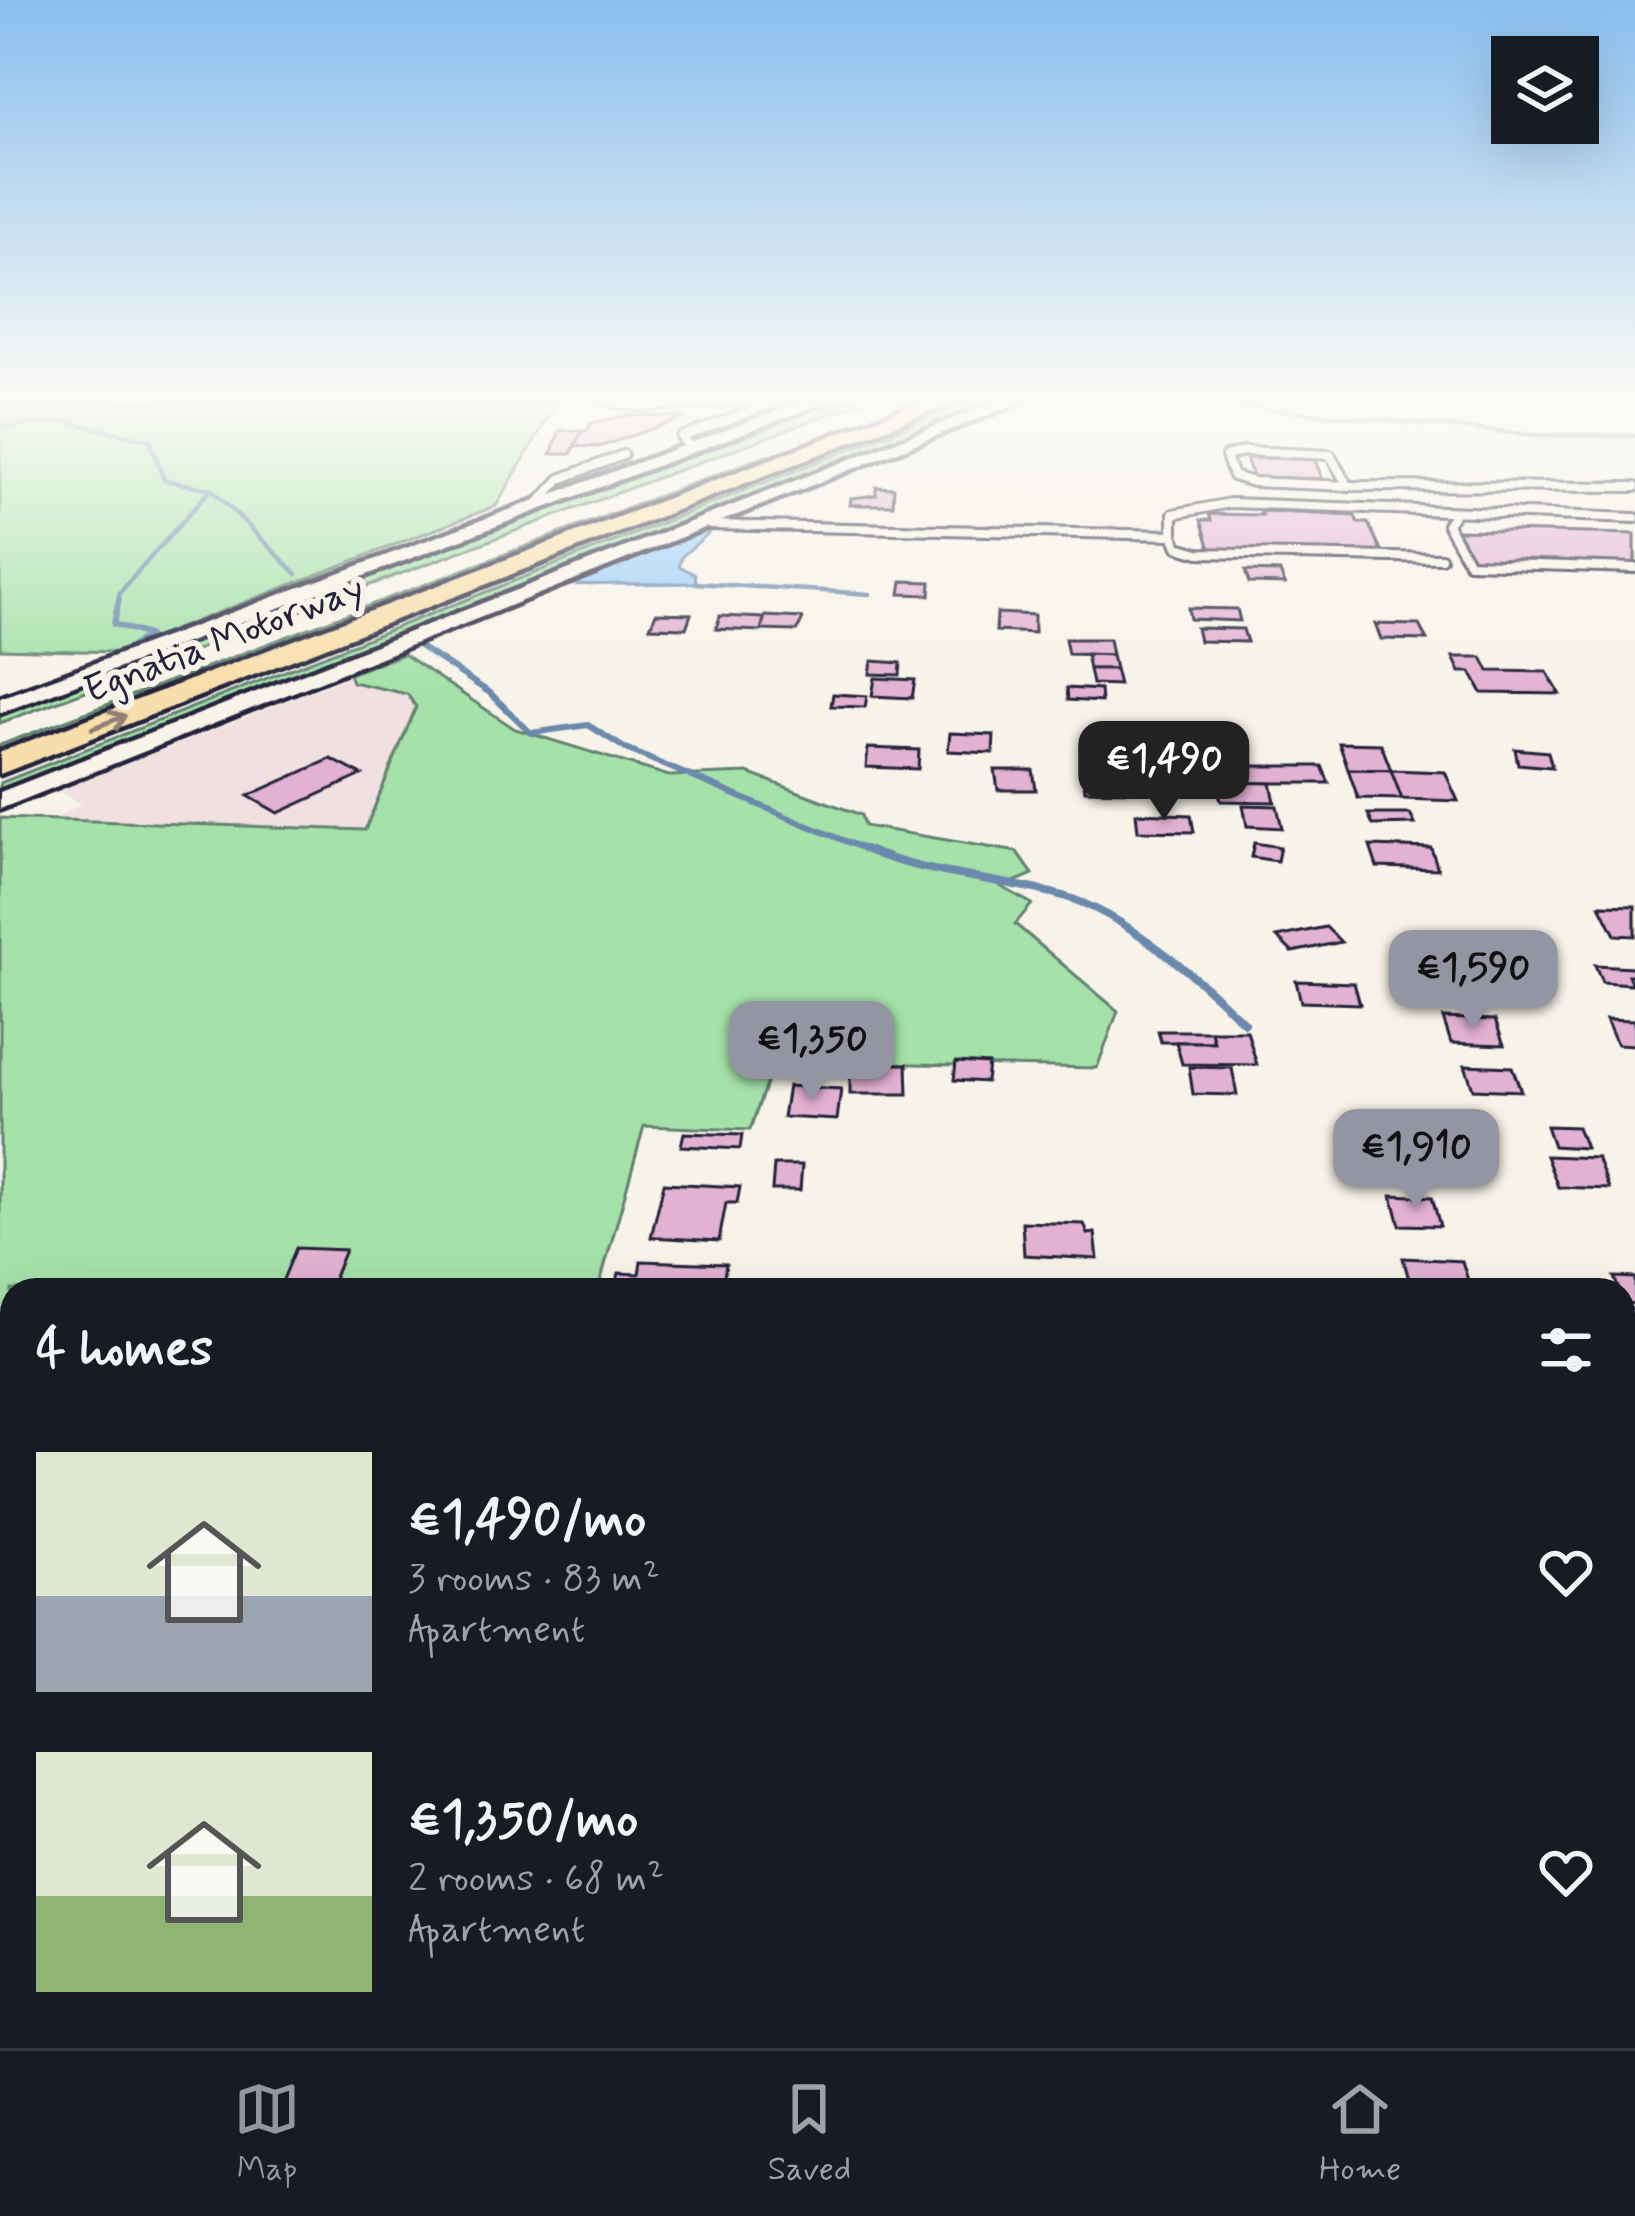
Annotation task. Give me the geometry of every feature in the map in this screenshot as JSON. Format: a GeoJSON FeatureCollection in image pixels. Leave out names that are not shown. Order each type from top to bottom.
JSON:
{"type":"FeatureCollection","features":[{"type":"Feature","properties":{"kind":"highway","name":"Egnatia Motorway"},"geometry":{"type":"LineString","coordinates":[[0,736],[638,497]]}},
{"type":"Feature","properties":{"kind":"highway","name":"Egnatia Motorway"},"geometry":{"type":"LineString","coordinates":[[0,764],[696,497]]}},
{"type":"Feature","properties":{"kind":"street"},"geometry":{"type":"LineString","coordinates":[[0,706],[561,497]]}},
{"type":"Feature","properties":{"kind":"street"},"geometry":{"type":"LineString","coordinates":[[0,801],[780,497]]}},
{"type":"Feature","properties":{"kind":"lane"},"geometry":{"type":"LineString","coordinates":[[536,506],[544,497]]}},
{"type":"Feature","properties":{"kind":"lane"},"geometry":{"type":"LineString","coordinates":[[1441,558],[1198,553],[1178,547],[1172,514],[1221,503],[1635,518]]}},
{"type":"Feature","properties":{"kind":"lane"},"geometry":{"type":"LineString","coordinates":[[1455,513],[1447,524],[1469,563],[1635,568]]}},
{"type":"Feature","properties":{"kind":"lane"},"geometry":{"type":"LineString","coordinates":[[710,525],[1173,535]]}},
{"type":"Feature","properties":{"kind":"shaded area"},"geometry":{"type":"Polygon","coordinates":[[[350,676],[352,682],[407,694],[415,709],[365,830],[55,819],[81,804],[59,791],[350,676]]]}},
{"type":"Feature","properties":{"kind":"green space"},"geometry":{"type":"Polygon","coordinates":[[[0,497],[502,497],[496,506],[116,652],[0,649],[0,497]]]}},
{"type":"Feature","properties":{"kind":"green space"},"geometry":{"type":"Polygon","coordinates":[[[575,497],[608,497],[0,723],[0,710],[575,497]]]}},
{"type":"Feature","properties":{"kind":"green space"},"geometry":{"type":"Polygon","coordinates":[[[657,497],[670,497],[0,752],[0,745],[657,497]]]}},
{"type":"Feature","properties":{"kind":"green space"},"geometry":{"type":"Polygon","coordinates":[[[729,497],[755,497],[0,795],[0,783],[729,497]]]}},
{"type":"Feature","properties":{"kind":"green space"},"geometry":{"type":"Polygon","coordinates":[[[403,654],[515,729],[669,776],[748,773],[861,815],[864,826],[1017,852],[1033,874],[1002,887],[1032,904],[1015,924],[1118,1011],[1097,1068],[774,1061],[750,1130],[644,1126],[601,1278],[0,1278],[0,818],[365,830],[416,707],[407,694],[352,682],[349,674],[403,654]]]}},
{"type":"Feature","properties":{"kind":"water"},"geometry":{"type":"Polygon","coordinates":[[[709,533],[682,556],[679,566],[695,574],[696,583],[559,585],[709,533]]]}},
{"type":"Feature","properties":{"kind":"building"},"geometry":{"type":"Polygon","coordinates":[[[893,497],[893,505],[850,505],[851,498],[893,497]]]}},
{"type":"Feature","properties":{"kind":"building"},"geometry":{"type":"Polygon","coordinates":[[[1260,511],[1355,516],[1358,523],[1368,523],[1382,552],[1210,549],[1201,520],[1211,520],[1209,514],[1262,515],[1260,511]]]}},
{"type":"Feature","properties":{"kind":"building"},"geometry":{"type":"Polygon","coordinates":[[[1457,530],[1635,534],[1635,564],[1474,560],[1457,530]]]}},
{"type":"Feature","properties":{"kind":"building"},"geometry":{"type":"Polygon","coordinates":[[[1245,571],[1280,572],[1285,584],[1249,583],[1245,571]]]}},
{"type":"Feature","properties":{"kind":"building"},"geometry":{"type":"Polygon","coordinates":[[[902,581],[931,582],[930,595],[900,594],[902,581]]]}},
{"type":"Feature","properties":{"kind":"building"},"geometry":{"type":"Polygon","coordinates":[[[1188,608],[1237,609],[1240,621],[1190,619],[1188,608]]]}},
{"type":"Feature","properties":{"kind":"building"},"geometry":{"type":"Polygon","coordinates":[[[656,613],[691,614],[686,628],[650,627],[656,613]]]}},
{"type":"Feature","properties":{"kind":"building"},"geometry":{"type":"Polygon","coordinates":[[[997,613],[1034,615],[1034,633],[996,631],[997,613]]]}},
{"type":"Feature","properties":{"kind":"building"},"geometry":{"type":"Polygon","coordinates":[[[720,616],[764,618],[761,631],[716,629],[720,616]]]}},
{"type":"Feature","properties":{"kind":"building"},"geometry":{"type":"Polygon","coordinates":[[[765,616],[803,619],[797,631],[761,630],[765,616]]]}},
{"type":"Feature","properties":{"kind":"building"},"geometry":{"type":"Polygon","coordinates":[[[1375,624],[1419,625],[1427,640],[1381,639],[1375,624]]]}},
{"type":"Feature","properties":{"kind":"building"},"geometry":{"type":"Polygon","coordinates":[[[1196,628],[1243,629],[1247,642],[1199,641],[1196,628]]]}},
{"type":"Feature","properties":{"kind":"building"},"geometry":{"type":"Polygon","coordinates":[[[1065,639],[1109,639],[1112,655],[1068,654],[1065,639]]]}},
{"type":"Feature","properties":{"kind":"building"},"geometry":{"type":"Polygon","coordinates":[[[1086,654],[1112,655],[1115,669],[1089,669],[1086,654]]]}},
{"type":"Feature","properties":{"kind":"building"},"geometry":{"type":"Polygon","coordinates":[[[1453,657],[1482,657],[1489,671],[1547,672],[1560,694],[1482,693],[1471,672],[1460,672],[1453,657]]]}},
{"type":"Feature","properties":{"kind":"building"},"geometry":{"type":"Polygon","coordinates":[[[872,661],[901,663],[900,675],[870,674],[872,661]]]}},
{"type":"Feature","properties":{"kind":"building"},"geometry":{"type":"Polygon","coordinates":[[[1089,669],[1115,669],[1119,685],[1092,684],[1089,669]]]}},
{"type":"Feature","properties":{"kind":"building"},"geometry":{"type":"Polygon","coordinates":[[[875,678],[915,680],[912,698],[872,696],[875,678]]]}},
{"type":"Feature","properties":{"kind":"building"},"geometry":{"type":"Polygon","coordinates":[[[1067,688],[1100,690],[1101,702],[1068,700],[1067,688]]]}},
{"type":"Feature","properties":{"kind":"building"},"geometry":{"type":"Polygon","coordinates":[[[833,694],[867,696],[865,707],[831,706],[833,694]]]}},
{"type":"Feature","properties":{"kind":"building"},"geometry":{"type":"Polygon","coordinates":[[[950,733],[994,735],[993,753],[948,751],[950,733]]]}},
{"type":"Feature","properties":{"kind":"building"},"geometry":{"type":"Polygon","coordinates":[[[1339,743],[1381,744],[1391,770],[1348,769],[1339,743]]]}},
{"type":"Feature","properties":{"kind":"building"},"geometry":{"type":"Polygon","coordinates":[[[868,748],[919,750],[918,769],[866,767],[868,748]]]}},
{"type":"Feature","properties":{"kind":"building"},"geometry":{"type":"Polygon","coordinates":[[[1515,749],[1548,752],[1552,767],[1518,764],[1515,749]]]}},
{"type":"Feature","properties":{"kind":"building"},"geometry":{"type":"Polygon","coordinates":[[[331,759],[362,775],[278,813],[248,796],[331,759]]]}},
{"type":"Feature","properties":{"kind":"building"},"geometry":{"type":"Polygon","coordinates":[[[1244,766],[1322,766],[1329,783],[1250,783],[1244,766]]]}},
{"type":"Feature","properties":{"kind":"building"},"geometry":{"type":"Polygon","coordinates":[[[1348,769],[1391,770],[1402,799],[1358,798],[1348,769]]]}},
{"type":"Feature","properties":{"kind":"building"},"geometry":{"type":"Polygon","coordinates":[[[995,770],[1033,770],[1036,790],[998,790],[995,770]]]}},
{"type":"Feature","properties":{"kind":"building"},"geometry":{"type":"Polygon","coordinates":[[[1391,770],[1445,772],[1458,801],[1402,799],[1391,770]]]}},
{"type":"Feature","properties":{"kind":"building"},"geometry":{"type":"Polygon","coordinates":[[[1083,772],[1129,774],[1131,791],[1085,790],[1083,772]]]}},
{"type":"Feature","properties":{"kind":"building"},"geometry":{"type":"Polygon","coordinates":[[[1216,782],[1271,783],[1275,802],[1221,801],[1216,782]]]}},
{"type":"Feature","properties":{"kind":"building"},"geometry":{"type":"Polygon","coordinates":[[[1243,805],[1277,806],[1282,828],[1247,826],[1243,805]]]}},
{"type":"Feature","properties":{"kind":"building"},"geometry":{"type":"Polygon","coordinates":[[[1136,813],[1191,815],[1194,832],[1138,831],[1136,813]]]}},
{"type":"Feature","properties":{"kind":"building"},"geometry":{"type":"Polygon","coordinates":[[[1368,814],[1410,814],[1415,824],[1373,825],[1368,814]]]}},
{"type":"Feature","properties":{"kind":"building"},"geometry":{"type":"Polygon","coordinates":[[[1254,843],[1280,847],[1277,861],[1251,857],[1254,843]]]}},
{"type":"Feature","properties":{"kind":"building"},"geometry":{"type":"Polygon","coordinates":[[[1370,846],[1431,848],[1438,869],[1377,867],[1370,846]]]}},
{"type":"Feature","properties":{"kind":"building"},"geometry":{"type":"Polygon","coordinates":[[[1600,905],[1635,906],[1635,936],[1615,935],[1600,905]]]}},
{"type":"Feature","properties":{"kind":"building"},"geometry":{"type":"Polygon","coordinates":[[[1326,927],[1341,942],[1292,952],[1277,937],[1326,927]]]}},
{"type":"Feature","properties":{"kind":"building"},"geometry":{"type":"Polygon","coordinates":[[[1413,932],[1460,933],[1471,961],[1422,959],[1413,932]]]}},
{"type":"Feature","properties":{"kind":"building"},"geometry":{"type":"Polygon","coordinates":[[[1595,965],[1632,967],[1635,975],[1628,975],[1632,984],[1602,982],[1595,965]]]}},
{"type":"Feature","properties":{"kind":"building"},"geometry":{"type":"Polygon","coordinates":[[[1296,981],[1354,983],[1360,1004],[1301,1002],[1296,981]]]}},
{"type":"Feature","properties":{"kind":"building"},"geometry":{"type":"Polygon","coordinates":[[[1443,1018],[1495,1020],[1504,1045],[1451,1043],[1443,1018]]]}},
{"type":"Feature","properties":{"kind":"building"},"geometry":{"type":"Polygon","coordinates":[[[1606,1019],[1635,1020],[1635,1045],[1617,1044],[1606,1019]]]}},
{"type":"Feature","properties":{"kind":"building"},"geometry":{"type":"Polygon","coordinates":[[[1158,1031],[1211,1031],[1214,1042],[1161,1042],[1158,1031]]]}},
{"type":"Feature","properties":{"kind":"building"},"geometry":{"type":"Polygon","coordinates":[[[1211,1031],[1247,1031],[1257,1065],[1182,1064],[1176,1042],[1214,1042],[1211,1031]]]}},
{"type":"Feature","properties":{"kind":"building"},"geometry":{"type":"Polygon","coordinates":[[[956,1062],[988,1064],[986,1082],[954,1080],[956,1062]]]}},
{"type":"Feature","properties":{"kind":"building"},"geometry":{"type":"Polygon","coordinates":[[[850,1064],[907,1064],[908,1094],[850,1094],[850,1064]]]}},
{"type":"Feature","properties":{"kind":"building"},"geometry":{"type":"Polygon","coordinates":[[[1465,1065],[1512,1067],[1521,1091],[1473,1089],[1465,1065]]]}},
{"type":"Feature","properties":{"kind":"building"},"geometry":{"type":"Polygon","coordinates":[[[1189,1067],[1232,1068],[1237,1095],[1193,1094],[1189,1067]]]}},
{"type":"Feature","properties":{"kind":"building"},"geometry":{"type":"Polygon","coordinates":[[[788,1086],[841,1089],[837,1120],[783,1117],[788,1086]]]}},
{"type":"Feature","properties":{"kind":"building"},"geometry":{"type":"Polygon","coordinates":[[[1546,1126],[1577,1127],[1585,1148],[1553,1146],[1546,1126]]]}},
{"type":"Feature","properties":{"kind":"building"},"geometry":{"type":"Polygon","coordinates":[[[684,1133],[742,1135],[740,1149],[681,1146],[684,1133]]]}},
{"type":"Feature","properties":{"kind":"building"},"geometry":{"type":"Polygon","coordinates":[[[1546,1156],[1597,1158],[1609,1189],[1558,1187],[1546,1156]]]}},
{"type":"Feature","properties":{"kind":"building"},"geometry":{"type":"Polygon","coordinates":[[[774,1165],[802,1165],[800,1190],[772,1190],[774,1165]]]}},
{"type":"Feature","properties":{"kind":"building"},"geometry":{"type":"Polygon","coordinates":[[[664,1183],[740,1187],[737,1203],[726,1203],[719,1241],[651,1237],[664,1183]]]}},
{"type":"Feature","properties":{"kind":"building"},"geometry":{"type":"Polygon","coordinates":[[[1392,1195],[1432,1197],[1440,1226],[1400,1225],[1392,1195]]]}},
{"type":"Feature","properties":{"kind":"building"},"geometry":{"type":"Polygon","coordinates":[[[1022,1222],[1084,1224],[1088,1234],[1095,1233],[1098,1259],[1024,1255],[1022,1222]]]}},
{"type":"Feature","properties":{"kind":"building"},"geometry":{"type":"Polygon","coordinates":[[[296,1248],[345,1250],[333,1278],[284,1278],[296,1248]]]}},
{"type":"Feature","properties":{"kind":"building"},"geometry":{"type":"Polygon","coordinates":[[[1403,1258],[1462,1261],[1467,1278],[1409,1278],[1403,1258]]]}},
{"type":"Feature","properties":{"kind":"building"},"geometry":{"type":"Polygon","coordinates":[[[641,1261],[726,1264],[724,1278],[618,1278],[619,1273],[639,1274],[641,1261]]]}},
{"type":"Feature","properties":{"kind":"waterway"},"geometry":{"type":"LineString","coordinates":[[118,602],[120,592],[204,497]]}},
{"type":"Feature","properties":{"kind":"waterway"},"geometry":{"type":"LineString","coordinates":[[219,497],[297,574]]}},
{"type":"Feature","properties":{"kind":"waterway"},"geometry":{"type":"LineString","coordinates":[[696,583],[870,594]]}},
{"type":"Feature","properties":{"kind":"waterway"},"geometry":{"type":"LineString","coordinates":[[119,599],[114,624],[148,635],[123,653]]}},
{"type":"Feature","properties":{"kind":"waterway"},"geometry":{"type":"LineString","coordinates":[[419,646],[490,693],[531,733],[588,725],[626,749],[871,852]]}},
{"type":"Feature","properties":{"kind":"waterway"},"geometry":{"type":"LineString","coordinates":[[864,849],[1086,905],[1159,949],[1244,1023]]}}]}
